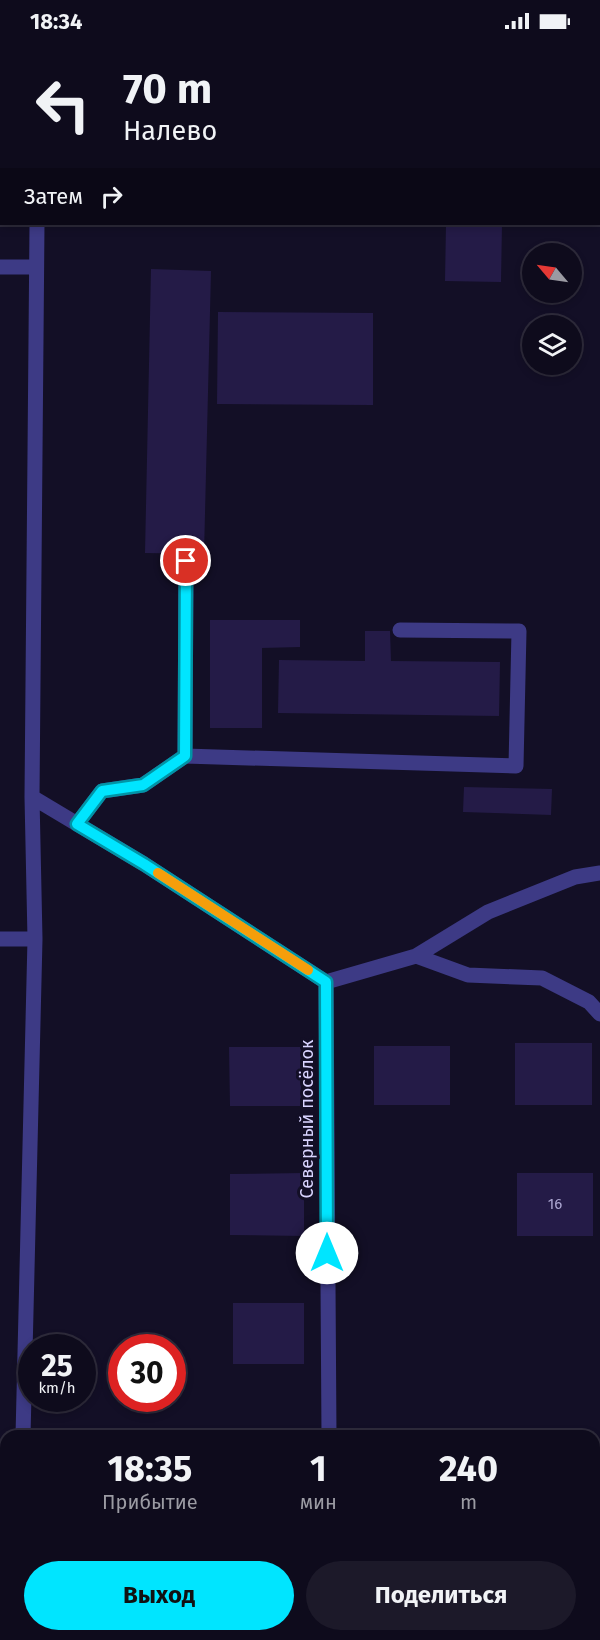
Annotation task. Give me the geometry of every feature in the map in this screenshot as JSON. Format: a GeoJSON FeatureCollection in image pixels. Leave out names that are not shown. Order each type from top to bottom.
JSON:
{"type":"FeatureCollection","features":[{"type":"Feature","properties":{"kind":"street"},"geometry":{"type":"LineString","coordinates":[[23,1430],[35,939],[32,797],[37,225]]}},
{"type":"Feature","properties":{"kind":"street"},"geometry":{"type":"LineString","coordinates":[[0,267],[36,267]]}},
{"type":"Feature","properties":{"kind":"street"},"geometry":{"type":"LineString","coordinates":[[185,756],[186,561]]}},
{"type":"Feature","properties":{"kind":"street"},"geometry":{"type":"LineString","coordinates":[[77,824],[102,791],[143,785],[185,756],[516,766],[519,631],[400,630]]}},
{"type":"Feature","properties":{"kind":"street"},"geometry":{"type":"LineString","coordinates":[[32,797],[144,864],[326,982],[416,956],[488,912],[575,877],[600,873]]}},
{"type":"Feature","properties":{"kind":"street"},"geometry":{"type":"LineString","coordinates":[[0,939],[35,939]]}},
{"type":"Feature","properties":{"kind":"street"},"geometry":{"type":"LineString","coordinates":[[416,956],[468,975],[542,978],[589,1002],[600,1014]]}},
{"type":"Feature","properties":{"kind":"street","name":"Северный посёлок"},"geometry":{"type":"LineString","coordinates":[[326,982],[329,1430]]}},
{"type":"Feature","properties":{"kind":"building"},"geometry":{"type":"Polygon","coordinates":[[[446,225],[502,225],[501,282],[445,281],[446,225]]]}},
{"type":"Feature","properties":{"kind":"building"},"geometry":{"type":"Polygon","coordinates":[[[151,269],[211,271],[204,554],[145,553],[151,269]]]}},
{"type":"Feature","properties":{"kind":"building"},"geometry":{"type":"Polygon","coordinates":[[[218,312],[373,313],[373,405],[217,404],[218,312]]]}},
{"type":"Feature","properties":{"kind":"building"},"geometry":{"type":"Polygon","coordinates":[[[210,620],[300,620],[300,647],[262,648],[262,728],[210,728],[210,620]]]}},
{"type":"Feature","properties":{"kind":"building"},"geometry":{"type":"Polygon","coordinates":[[[365,631],[390,631],[391,661],[500,662],[499,716],[278,713],[279,660],[365,661],[365,631]]]}},
{"type":"Feature","properties":{"kind":"building"},"geometry":{"type":"Polygon","coordinates":[[[464,787],[552,789],[551,815],[463,812],[464,787]]]}},
{"type":"Feature","properties":{"kind":"building"},"geometry":{"type":"Polygon","coordinates":[[[515,1043],[592,1043],[592,1105],[515,1105],[515,1043]]]}},
{"type":"Feature","properties":{"kind":"building"},"geometry":{"type":"Polygon","coordinates":[[[374,1046],[450,1046],[450,1105],[374,1105],[374,1046]]]}},
{"type":"Feature","properties":{"kind":"building"},"geometry":{"type":"Polygon","coordinates":[[[229,1047],[301,1047],[301,1106],[230,1106],[229,1047]]]}},
{"type":"Feature","properties":{"kind":"building"},"geometry":{"type":"Polygon","coordinates":[[[304,1173],[304,1236],[230,1235],[230,1174],[304,1173]]]}},
{"type":"Feature","properties":{"kind":"building"},"geometry":{"type":"Polygon","coordinates":[[[517,1173],[593,1173],[593,1236],[517,1236],[517,1173]]]}},
{"type":"Feature","properties":{"kind":"building"},"geometry":{"type":"Polygon","coordinates":[[[233,1303],[304,1303],[304,1364],[233,1364],[233,1303]]]}},
{"type":"Feature","properties":{"kind":"slow traffic"},"geometry":{"type":"LineString","coordinates":[[158,873],[308,970]]}},
{"type":"Feature","properties":{"kind":"route"},"geometry":{"type":"LineString","coordinates":[[186,561],[185,756],[143,785],[102,791],[77,824],[144,864],[326,982],[327,1253]]}}]}
